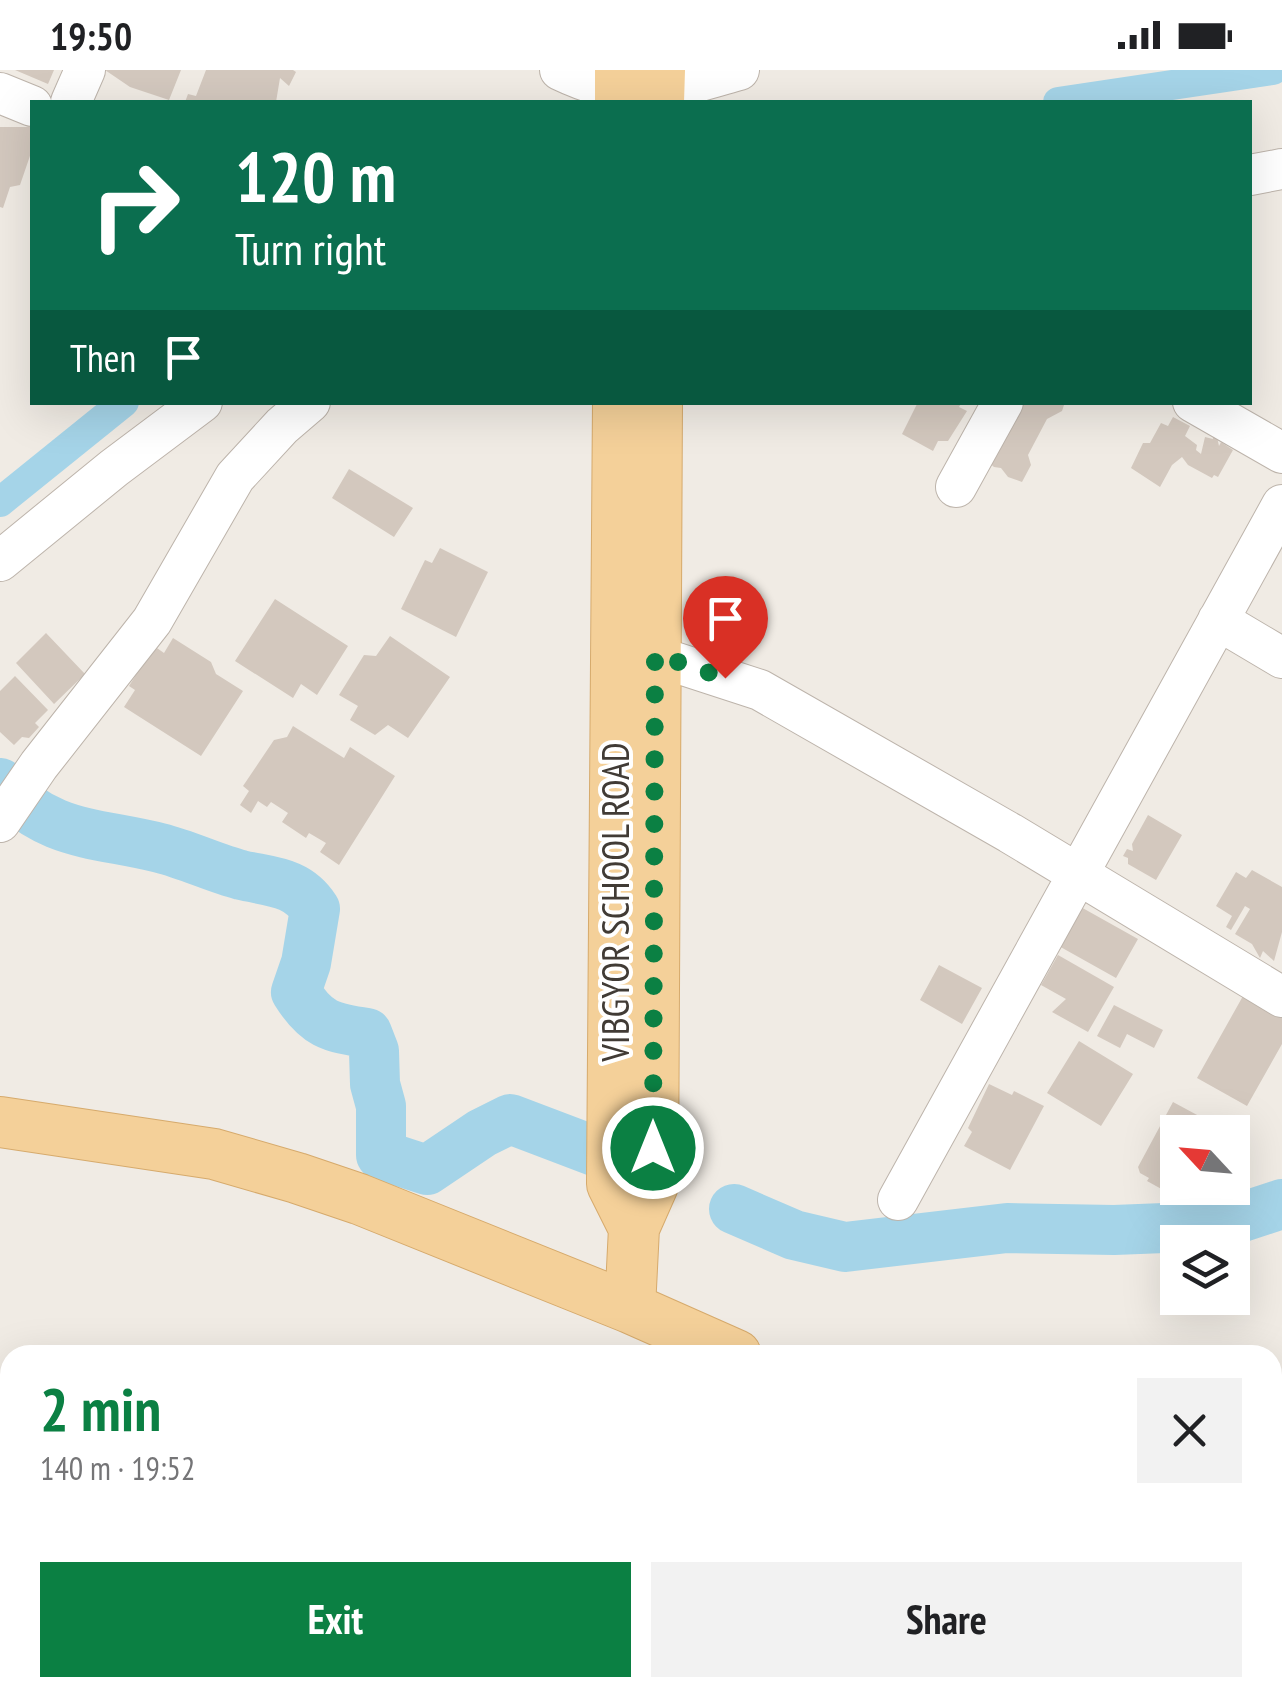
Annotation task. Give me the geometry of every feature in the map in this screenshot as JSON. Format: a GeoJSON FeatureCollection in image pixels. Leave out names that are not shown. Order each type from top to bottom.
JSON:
{"type":"FeatureCollection","features":[{"type":"Feature","properties":{"kind":"main road","name":"VIBGYOR SCHOOL ROAD"},"geometry":{"type":"LineString","coordinates":[[618,405],[636,649],[653,1185],[634,1228],[630,1308]]}},
{"type":"Feature","properties":{"kind":"main road","name":"VIBGYOR SCHOOL ROAD"},"geometry":{"type":"LineString","coordinates":[[636,649],[657,405]]}},
{"type":"Feature","properties":{"kind":"main road"},"geometry":{"type":"LineString","coordinates":[[0,1122],[214,1154],[264,1168],[359,1199],[713,1345]]}},
{"type":"Feature","properties":{"kind":"street"},"geometry":{"type":"LineString","coordinates":[[72,100],[85,70]]}},
{"type":"Feature","properties":{"kind":"street"},"geometry":{"type":"LineString","coordinates":[[560,70],[591,85],[640,88],[739,70]]}},
{"type":"Feature","properties":{"kind":"street"},"geometry":{"type":"LineString","coordinates":[[0,93],[30,105]]}},
{"type":"Feature","properties":{"kind":"street"},"geometry":{"type":"LineString","coordinates":[[1252,175],[1282,169]]}},
{"type":"Feature","properties":{"kind":"street"},"geometry":{"type":"LineString","coordinates":[[0,560],[198,405]]}},
{"type":"Feature","properties":{"kind":"street"},"geometry":{"type":"LineString","coordinates":[[0,822],[38,765],[152,620],[236,476],[306,405]]}},
{"type":"Feature","properties":{"kind":"street"},"geometry":{"type":"LineString","coordinates":[[956,487],[1002,405]]}},
{"type":"Feature","properties":{"kind":"street"},"geometry":{"type":"LineString","coordinates":[[1197,405],[1282,453]]}},
{"type":"Feature","properties":{"kind":"street"},"geometry":{"type":"LineString","coordinates":[[898,1200],[1282,504]]}},
{"type":"Feature","properties":{"kind":"street"},"geometry":{"type":"LineString","coordinates":[[1218,620],[1282,658]]}},
{"type":"Feature","properties":{"kind":"street"},"geometry":{"type":"LineString","coordinates":[[636,649],[760,690],[1282,996]]}},
{"type":"Feature","properties":{"kind":"building"},"geometry":{"type":"Polygon","coordinates":[[[15,70],[54,70],[48,84],[15,70]]]}},
{"type":"Feature","properties":{"kind":"building"},"geometry":{"type":"Polygon","coordinates":[[[105,70],[181,70],[169,100],[130,87],[105,70]]]}},
{"type":"Feature","properties":{"kind":"building"},"geometry":{"type":"Polygon","coordinates":[[[206,70],[296,72],[289,86],[280,78],[276,100],[186,100],[188,94],[196,96],[206,70]]]}},
{"type":"Feature","properties":{"kind":"building"},"geometry":{"type":"Polygon","coordinates":[[[0,127],[30,127],[30,156],[20,185],[10,187],[3,208],[0,127]]]}},
{"type":"Feature","properties":{"kind":"building"},"geometry":{"type":"Polygon","coordinates":[[[916,405],[960,405],[967,411],[948,441],[938,441],[933,451],[902,434],[916,405]]]}},
{"type":"Feature","properties":{"kind":"building"},"geometry":{"type":"Polygon","coordinates":[[[1015,405],[1064,405],[1062,411],[1047,419],[1028,455],[1031,465],[1022,482],[1008,477],[984,458],[1015,405]]]}},
{"type":"Feature","properties":{"kind":"building"},"geometry":{"type":"Polygon","coordinates":[[[1173,417],[1190,426],[1185,436],[1201,454],[1205,437],[1213,436],[1219,446],[1221,442],[1233,450],[1218,477],[1212,478],[1188,465],[1182,457],[1172,465],[1160,487],[1131,468],[1143,443],[1150,443],[1161,423],[1168,426],[1173,417]]]}},
{"type":"Feature","properties":{"kind":"building"},"geometry":{"type":"Polygon","coordinates":[[[349,469],[413,508],[394,537],[332,498],[349,469]]]}},
{"type":"Feature","properties":{"kind":"building"},"geometry":{"type":"Polygon","coordinates":[[[440,548],[488,572],[456,637],[401,609],[425,560],[432,563],[440,548]]]}},
{"type":"Feature","properties":{"kind":"building"},"geometry":{"type":"Polygon","coordinates":[[[275,599],[348,646],[317,695],[301,684],[293,698],[235,661],[275,599]]]}},
{"type":"Feature","properties":{"kind":"building"},"geometry":{"type":"Polygon","coordinates":[[[46,633],[85,674],[54,704],[16,663],[46,633]]]}},
{"type":"Feature","properties":{"kind":"building"},"geometry":{"type":"Polygon","coordinates":[[[390,636],[450,677],[408,738],[388,725],[375,735],[350,720],[358,706],[339,695],[364,655],[376,656],[390,636]]]}},
{"type":"Feature","properties":{"kind":"building"},"geometry":{"type":"Polygon","coordinates":[[[173,638],[211,662],[216,674],[243,691],[201,756],[124,707],[135,690],[129,686],[154,646],[164,653],[173,638]]]}},
{"type":"Feature","properties":{"kind":"building"},"geometry":{"type":"Polygon","coordinates":[[[15,676],[48,710],[35,723],[39,727],[29,738],[22,737],[14,745],[0,732],[0,691],[15,676]]]}},
{"type":"Feature","properties":{"kind":"building"},"geometry":{"type":"Polygon","coordinates":[[[293,726],[344,758],[350,747],[395,776],[339,865],[320,852],[326,843],[309,833],[306,838],[282,822],[288,813],[271,802],[267,807],[258,801],[251,813],[240,805],[249,791],[243,786],[274,740],[287,737],[293,726]]]}},
{"type":"Feature","properties":{"kind":"building"},"geometry":{"type":"Polygon","coordinates":[[[1148,815],[1182,835],[1156,880],[1128,864],[1128,858],[1123,856],[1127,849],[1133,851],[1132,844],[1148,815]]]}},
{"type":"Feature","properties":{"kind":"building"},"geometry":{"type":"Polygon","coordinates":[[[1252,870],[1282,887],[1282,932],[1274,961],[1263,951],[1260,958],[1252,944],[1235,934],[1250,909],[1245,906],[1231,930],[1226,927],[1232,916],[1216,906],[1236,872],[1246,878],[1252,870]]]}},
{"type":"Feature","properties":{"kind":"building"},"geometry":{"type":"Polygon","coordinates":[[[1079,906],[1138,939],[1116,978],[1057,945],[1079,906]]]}},
{"type":"Feature","properties":{"kind":"building"},"geometry":{"type":"Polygon","coordinates":[[[1058,955],[1114,987],[1088,1032],[1052,1012],[1066,999],[1041,985],[1058,955]]]}},
{"type":"Feature","properties":{"kind":"building"},"geometry":{"type":"Polygon","coordinates":[[[939,965],[982,988],[962,1024],[920,1000],[939,965]]]}},
{"type":"Feature","properties":{"kind":"building"},"geometry":{"type":"Polygon","coordinates":[[[1243,996],[1282,1017],[1282,1044],[1247,1106],[1197,1078],[1243,996]]]}},
{"type":"Feature","properties":{"kind":"building"},"geometry":{"type":"Polygon","coordinates":[[[1114,1005],[1163,1030],[1154,1048],[1127,1034],[1120,1048],[1097,1036],[1114,1005]]]}},
{"type":"Feature","properties":{"kind":"building"},"geometry":{"type":"Polygon","coordinates":[[[1079,1041],[1133,1074],[1101,1126],[1047,1093],[1079,1041]]]}},
{"type":"Feature","properties":{"kind":"building"},"geometry":{"type":"Polygon","coordinates":[[[989,1084],[1044,1106],[1010,1170],[964,1146],[972,1132],[968,1128],[989,1084]]]}},
{"type":"Feature","properties":{"kind":"building"},"geometry":{"type":"Polygon","coordinates":[[[1173,1102],[1197,1115],[1166,1115],[1173,1102]]]}},
{"type":"Feature","properties":{"kind":"building"},"geometry":{"type":"Polygon","coordinates":[[[1160,1126],[1160,1188],[1147,1181],[1149,1178],[1138,1167],[1160,1126]]]}},
{"type":"Feature","properties":{"kind":"waterway"},"geometry":{"type":"LineString","coordinates":[[1071,100],[1273,70]]}},
{"type":"Feature","properties":{"kind":"waterway"},"geometry":{"type":"LineString","coordinates":[[0,502],[120,405]]}},
{"type":"Feature","properties":{"kind":"waterway"},"geometry":{"type":"LineString","coordinates":[[0,783],[18,801],[55,823],[160,848],[282,884],[308,900],[315,909],[306,963],[296,992],[325,1023],[367,1033],[374,1051],[375,1084],[381,1106],[381,1155],[427,1170],[510,1119],[605,1155]]}},
{"type":"Feature","properties":{"kind":"waterway"},"geometry":{"type":"LineString","coordinates":[[734,1209],[794,1235],[845,1247],[1007,1228],[1114,1230],[1215,1226],[1282,1204]]}},
{"type":"Feature","properties":{"kind":"route"},"geometry":{"type":"LineString","coordinates":[[653,1148],[655,654],[725,678]]}}]}
